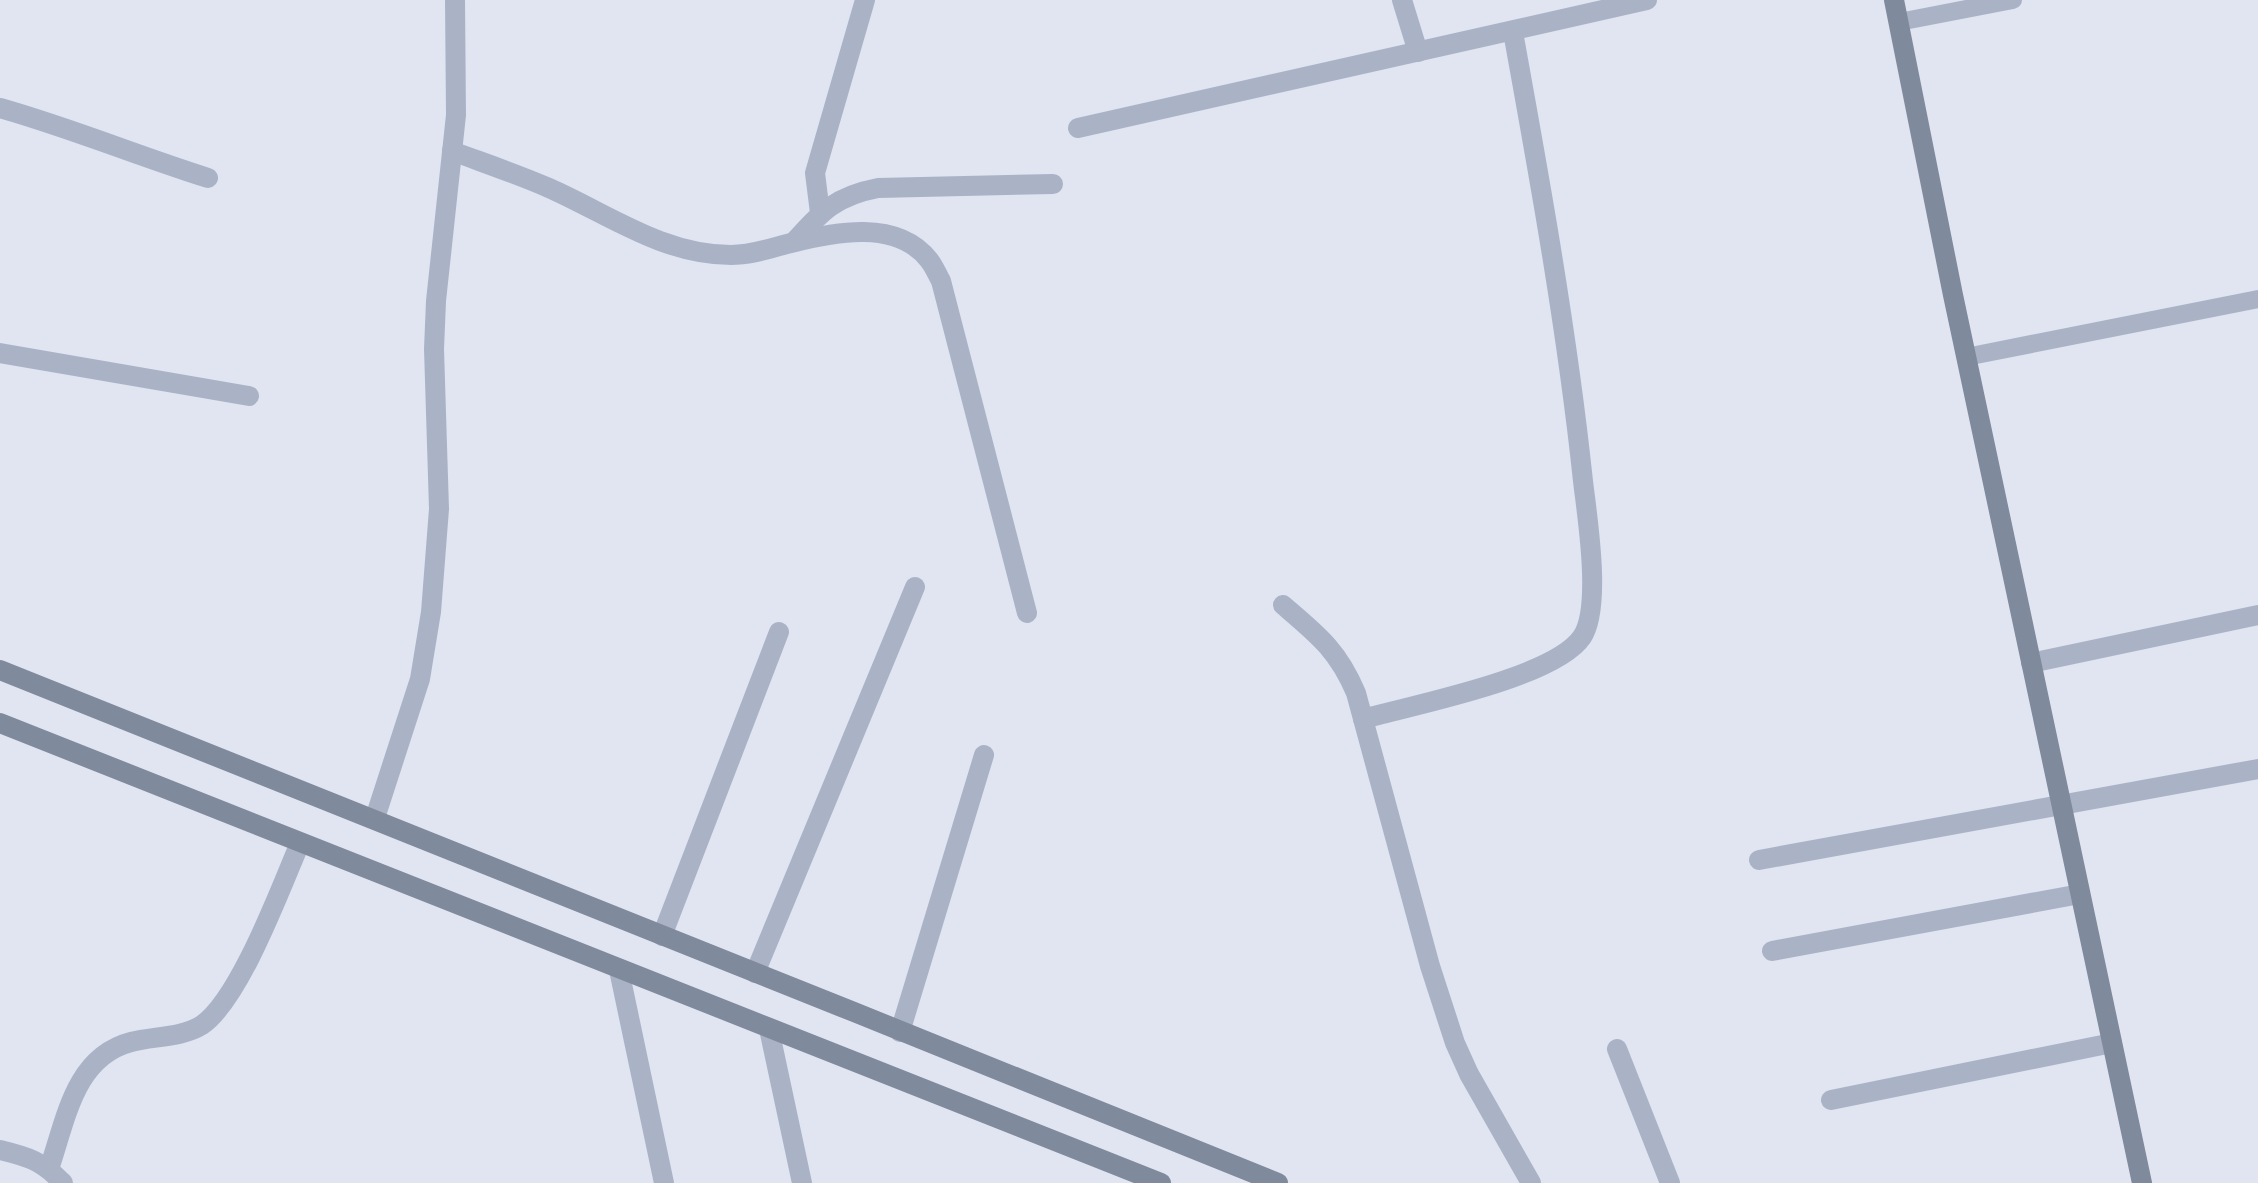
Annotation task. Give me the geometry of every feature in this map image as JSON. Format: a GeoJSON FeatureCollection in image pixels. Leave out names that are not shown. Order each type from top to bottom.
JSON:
{"type":"FeatureCollection","features":[{"type":"Feature","properties":{"kind":"main road"},"geometry":{"type":"LineString","coordinates":[[1894,0],[1966,357],[2142,1183]]}},
{"type":"Feature","properties":{"kind":"main road"},"geometry":{"type":"LineString","coordinates":[[0,670],[1278,1183]]}},
{"type":"Feature","properties":{"kind":"main road"},"geometry":{"type":"LineString","coordinates":[[0,723],[1161,1183]]}},
{"type":"Feature","properties":{"kind":"street"},"geometry":{"type":"LineString","coordinates":[[375,818],[420,679],[431,612],[439,509],[434,349],[436,301],[456,115],[455,0]]}},
{"type":"Feature","properties":{"kind":"street"},"geometry":{"type":"LineString","coordinates":[[820,213],[815,173],[865,0]]}},
{"type":"Feature","properties":{"kind":"street"},"geometry":{"type":"LineString","coordinates":[[1402,0],[1418,52]]}},
{"type":"Feature","properties":{"kind":"street"},"geometry":{"type":"LineString","coordinates":[[1078,128],[1647,0]]}},
{"type":"Feature","properties":{"kind":"street"},"geometry":{"type":"LineString","coordinates":[[1363,719],[1516,676],[1557,657],[1582,636],[1589,616],[1592,565],[1571,364],[1513,32]]}},
{"type":"Feature","properties":{"kind":"street"},"geometry":{"type":"LineString","coordinates":[[0,108],[103,140],[148,159],[208,178]]}},
{"type":"Feature","properties":{"kind":"street"},"geometry":{"type":"LineString","coordinates":[[452,151],[550,188],[646,236],[692,250],[730,255],[757,253],[794,242],[876,231],[900,239],[928,258],[941,281],[1027,613]]}},
{"type":"Feature","properties":{"kind":"street"},"geometry":{"type":"LineString","coordinates":[[794,242],[820,213],[839,199],[878,188],[1053,184]]}},
{"type":"Feature","properties":{"kind":"street"},"geometry":{"type":"LineString","coordinates":[[0,353],[249,396]]}},
{"type":"Feature","properties":{"kind":"street"},"geometry":{"type":"LineString","coordinates":[[755,973],[915,587]]}},
{"type":"Feature","properties":{"kind":"street"},"geometry":{"type":"LineString","coordinates":[[1283,605],[1322,638],[1345,666],[1363,719],[1430,966],[1455,1043],[1469,1074],[1531,1183]]}},
{"type":"Feature","properties":{"kind":"street"},"geometry":{"type":"LineString","coordinates":[[2031,663],[2258,615]]}},
{"type":"Feature","properties":{"kind":"street"},"geometry":{"type":"LineString","coordinates":[[662,936],[779,632]]}},
{"type":"Feature","properties":{"kind":"street"},"geometry":{"type":"LineString","coordinates":[[900,1032],[984,755]]}},
{"type":"Feature","properties":{"kind":"street"},"geometry":{"type":"LineString","coordinates":[[1759,860],[2258,769]]}},
{"type":"Feature","properties":{"kind":"street"},"geometry":{"type":"LineString","coordinates":[[0,1150],[33,1158],[56,1176],[76,1091],[88,1068],[105,1051],[202,1025],[217,1009],[256,946],[300,843]]}},
{"type":"Feature","properties":{"kind":"street"},"geometry":{"type":"LineString","coordinates":[[1772,951],[2080,894]]}},
{"type":"Feature","properties":{"kind":"street"},"geometry":{"type":"LineString","coordinates":[[619,970],[658,1182]]}},
{"type":"Feature","properties":{"kind":"street"},"geometry":{"type":"LineString","coordinates":[[769,1029],[802,1183]]}},
{"type":"Feature","properties":{"kind":"street"},"geometry":{"type":"LineString","coordinates":[[1831,1100],[2112,1043]]}},
{"type":"Feature","properties":{"kind":"street"},"geometry":{"type":"LineString","coordinates":[[1617,1049],[1670,1183]]}},
{"type":"Feature","properties":{"kind":"lane"},"geometry":{"type":"LineString","coordinates":[[1899,22],[2013,0]]}},
{"type":"Feature","properties":{"kind":"lane"},"geometry":{"type":"LineString","coordinates":[[1966,357],[2258,299]]}}]}
